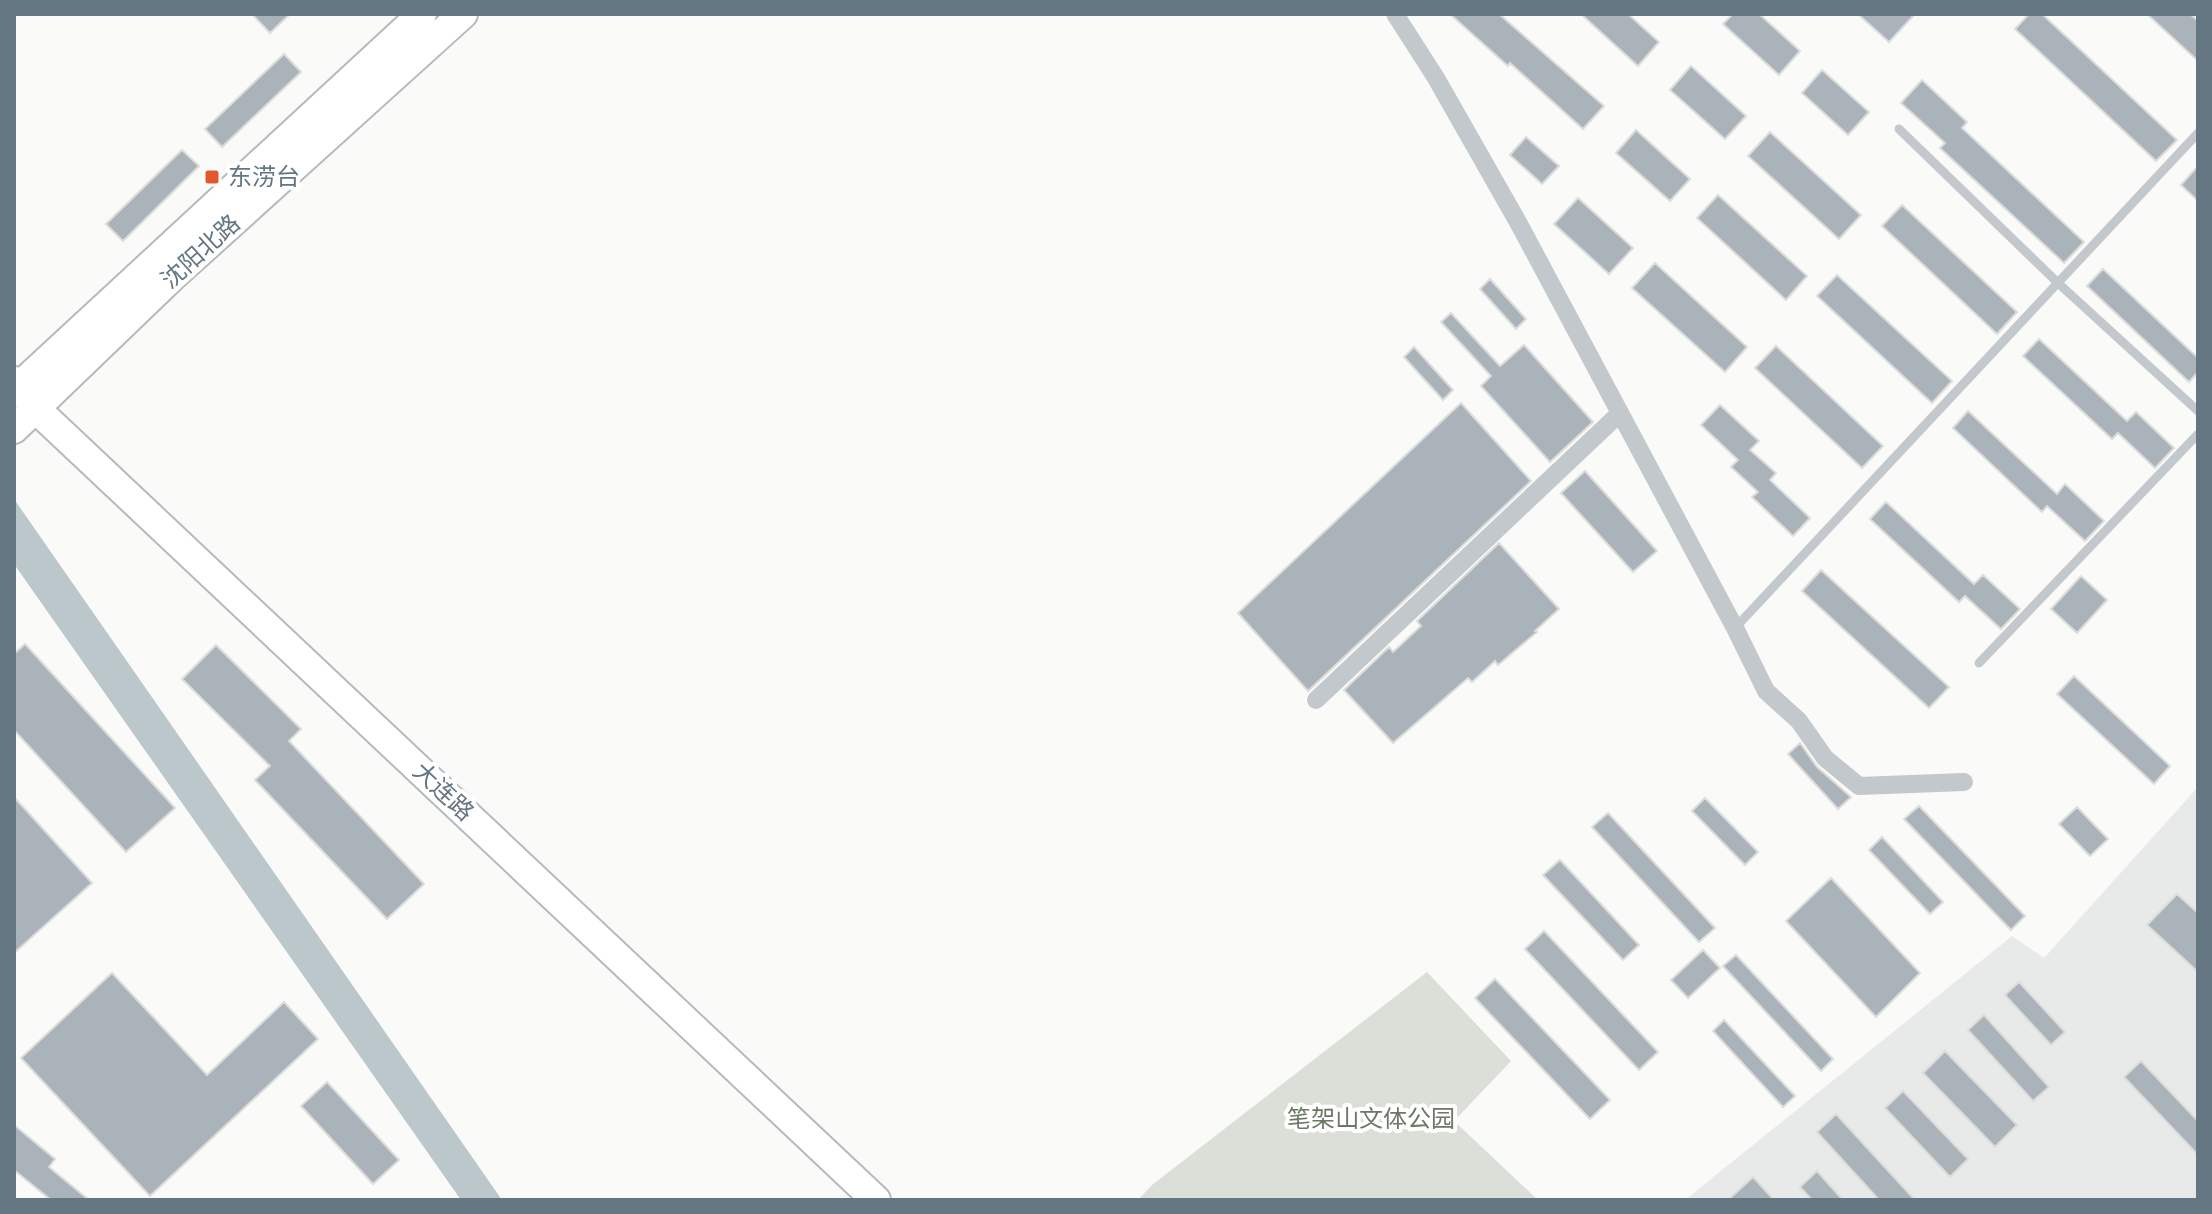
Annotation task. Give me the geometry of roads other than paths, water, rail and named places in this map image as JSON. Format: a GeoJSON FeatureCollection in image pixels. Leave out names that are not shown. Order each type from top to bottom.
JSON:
{"type":"FeatureCollection","features":[{"type":"Feature","properties":{"kind":"main road","name":"沈阳北路"},"geometry":{"type":"LineString","coordinates":[[14,429],[20,392],[422,14]]}},
{"type":"Feature","properties":{"kind":"main road","name":"沈阳北路"},"geometry":{"type":"LineString","coordinates":[[20,392],[172,277],[463,14]]}},
{"type":"Feature","properties":{"kind":"main road","name":"大连路"},"geometry":{"type":"LineString","coordinates":[[20,392],[876,1200]]}},
{"type":"Feature","properties":{"kind":"street"},"geometry":{"type":"LineString","coordinates":[[1395,14],[1444,91],[1519,224],[1766,691],[1799,721],[1825,758],[1859,786],[1964,782]]}},
{"type":"Feature","properties":{"kind":"street"},"geometry":{"type":"LineString","coordinates":[[1316,700],[1619,414]]}},
{"type":"Feature","properties":{"kind":"lane"},"geometry":{"type":"LineString","coordinates":[[1899,129],[2058,283],[2198,411]]}},
{"type":"Feature","properties":{"kind":"lane"},"geometry":{"type":"LineString","coordinates":[[1735,628],[2198,133]]}},
{"type":"Feature","properties":{"kind":"lane"},"geometry":{"type":"LineString","coordinates":[[1979,663],[2198,434]]}},
{"type":"Feature","properties":{"kind":"place","name":"东涝台"},"geometry":{"type":"Point","coordinates":[212,177]}},
{"type":"Feature","properties":{"kind":"park label","name":"笔架山文体公园"},"geometry":{"type":"Point","coordinates":[1371,1119]}}]}
